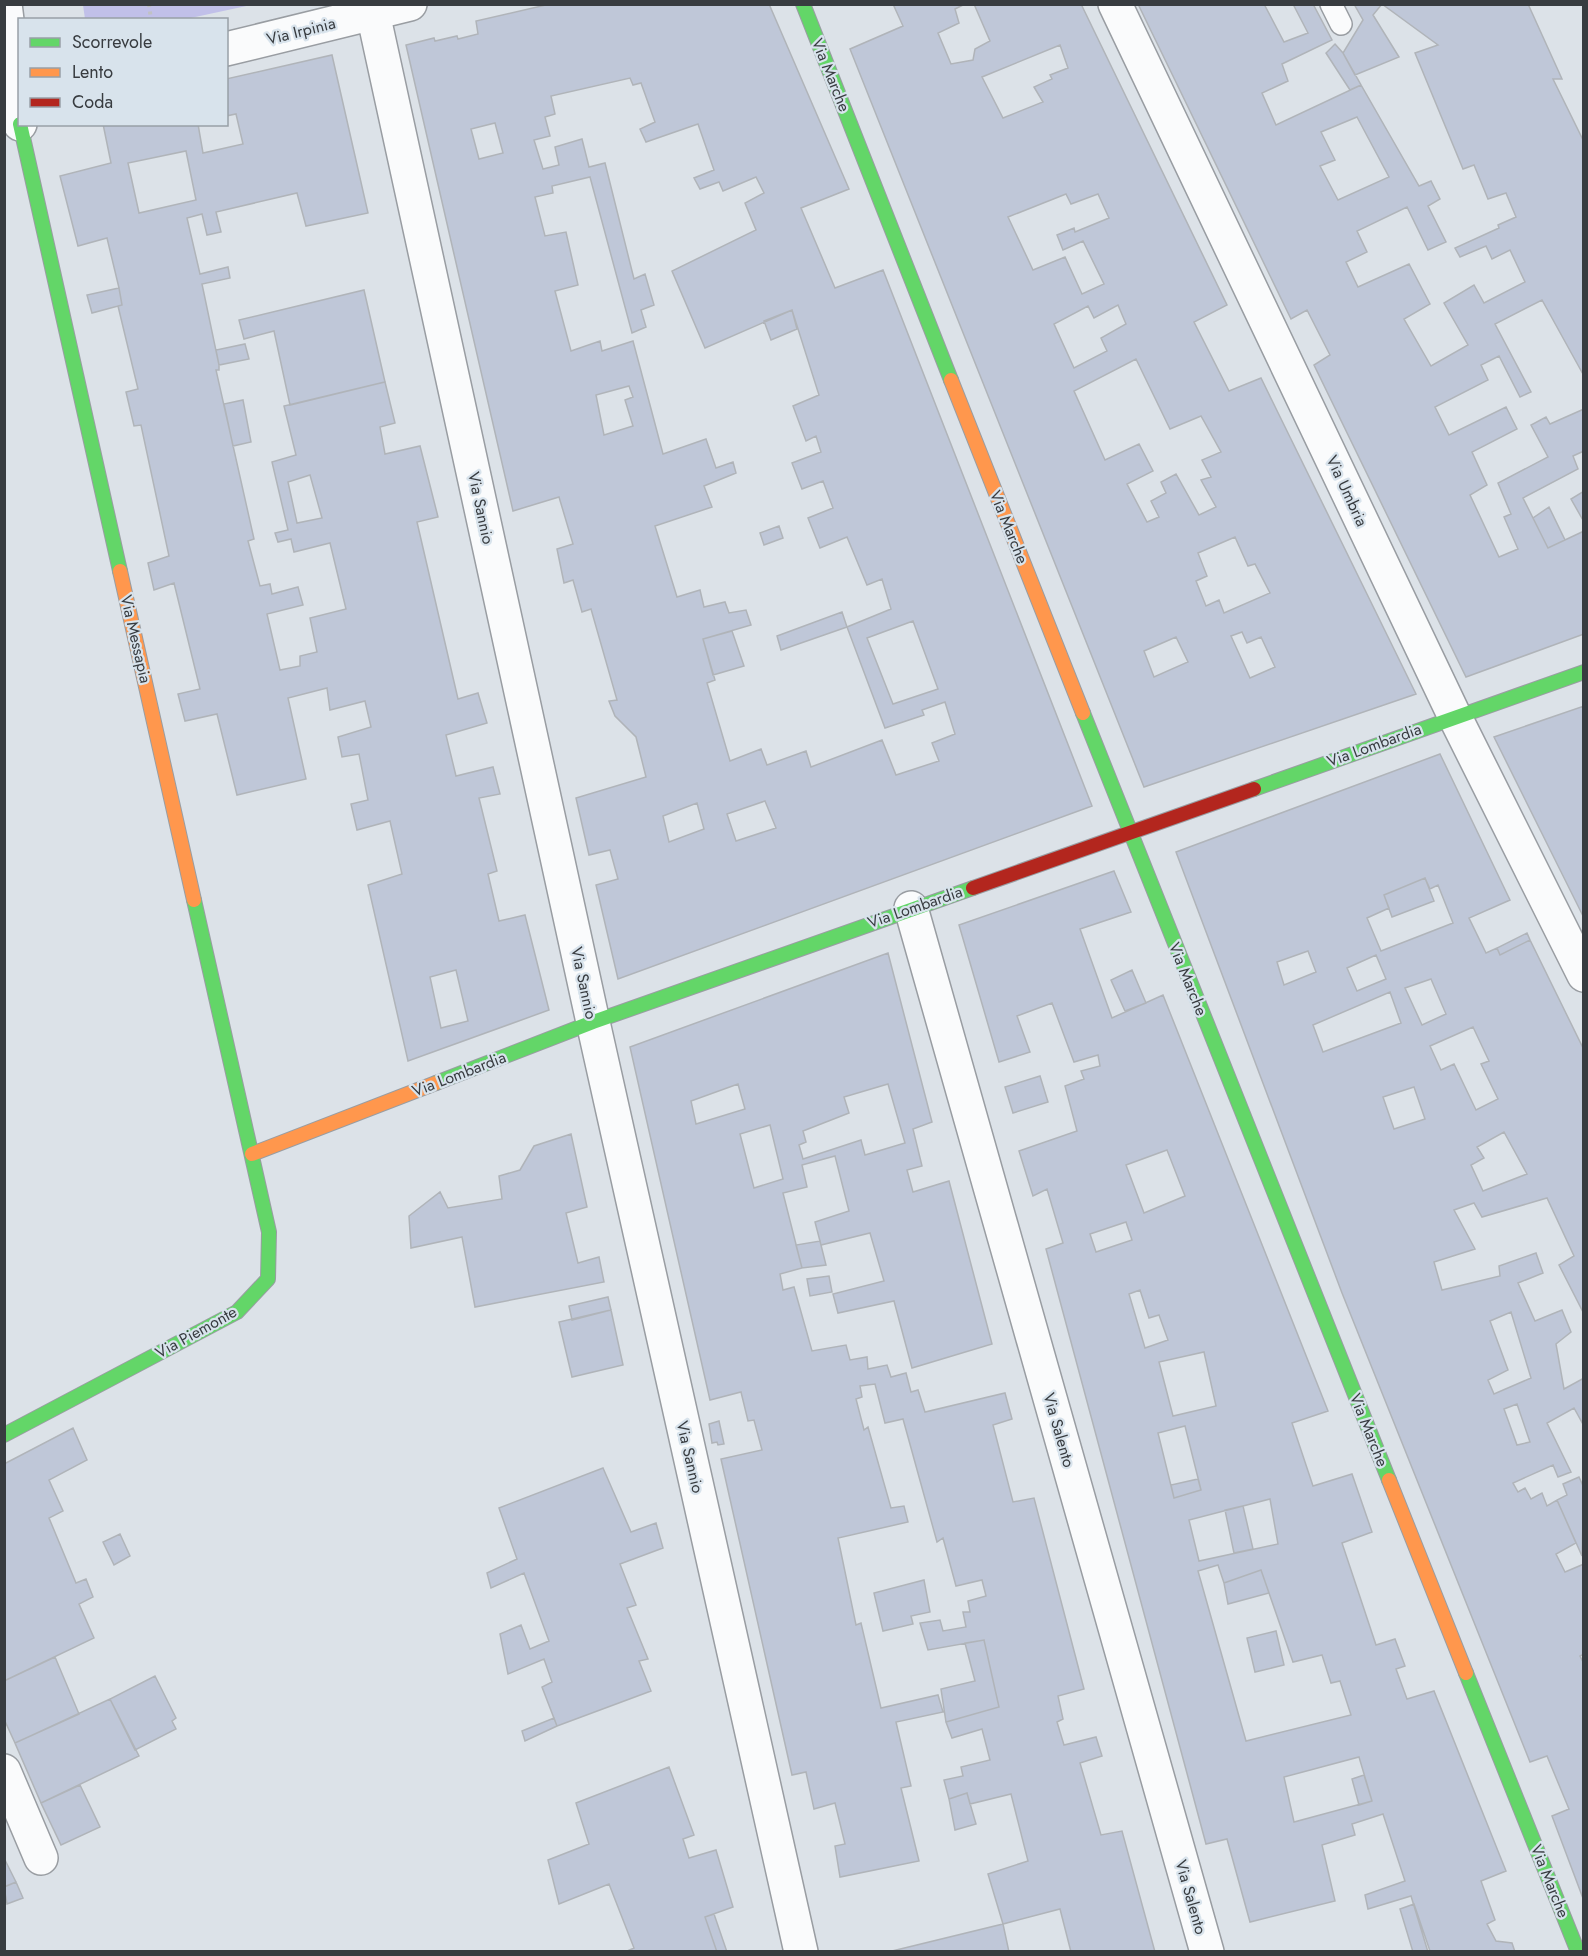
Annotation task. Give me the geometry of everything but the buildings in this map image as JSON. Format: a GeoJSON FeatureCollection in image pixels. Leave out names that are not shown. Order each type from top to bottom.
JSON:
{"type":"FeatureCollection","features":[{"type":"Feature","properties":{"kind":"street"},"geometry":{"type":"LineString","coordinates":[[5,4],[16,120]]}},
{"type":"Feature","properties":{"kind":"street","name":"Via Irpinia"},"geometry":{"type":"LineString","coordinates":[[228,49],[410,4]]}},
{"type":"Feature","properties":{"kind":"street","name":"Via Marche"},"geometry":{"type":"LineString","coordinates":[[803,4],[1130,832],[1578,1952]]}},
{"type":"Feature","properties":{"kind":"street","name":"Via Umbria"},"geometry":{"type":"LineString","coordinates":[[1115,4],[1454,715],[1584,975]]}},
{"type":"Feature","properties":{"kind":"street","name":"Via Sannio"},"geometry":{"type":"LineString","coordinates":[[373,13],[593,1022],[801,1952]]}},
{"type":"Feature","properties":{"kind":"street","name":"Via Messapia"},"geometry":{"type":"LineString","coordinates":[[16,120],[252,1154]]}},
{"type":"Feature","properties":{"kind":"street","name":"Via Lombardia"},"geometry":{"type":"LineString","coordinates":[[252,1154],[593,1022],[1454,715],[1584,672]]}},
{"type":"Feature","properties":{"kind":"street","name":"Via Salento"},"geometry":{"type":"LineString","coordinates":[[911,908],[1207,1952]]}},
{"type":"Feature","properties":{"kind":"street","name":"Via Piemonte"},"geometry":{"type":"LineString","coordinates":[[4,1435],[237,1312],[268,1279],[269,1232],[252,1154]]}},
{"type":"Feature","properties":{"kind":"street"},"geometry":{"type":"LineString","coordinates":[[4,1771],[41,1858]]}},
{"type":"Feature","properties":{"kind":"lane"},"geometry":{"type":"LineString","coordinates":[[1331,4],[1341,24]]}},
{"type":"Feature","properties":{"kind":"shaded area"},"geometry":{"type":"Polygon","coordinates":[[[83,4],[251,5],[191,18],[85,18],[83,4]]]}},
{"type":"Feature","properties":{"kind":"traffic: fast"},"geometry":{"type":"LineString","coordinates":[[803,4],[951,380]]}},
{"type":"Feature","properties":{"kind":"traffic: fast"},"geometry":{"type":"LineString","coordinates":[[20,126],[120,571]]}},
{"type":"Feature","properties":{"kind":"traffic: fast"},"geometry":{"type":"LineString","coordinates":[[1254,789],[1584,672]]}},
{"type":"Feature","properties":{"kind":"traffic: fast"},"geometry":{"type":"LineString","coordinates":[[1083,713],[1389,1480]]}},
{"type":"Feature","properties":{"kind":"traffic: fast"},"geometry":{"type":"LineString","coordinates":[[436,1083],[593,1022],[973,888]]}},
{"type":"Feature","properties":{"kind":"traffic: fast"},"geometry":{"type":"LineString","coordinates":[[4,1435],[237,1312],[268,1279],[269,1232],[194,900]]}},
{"type":"Feature","properties":{"kind":"traffic: fast"},"geometry":{"type":"LineString","coordinates":[[1466,1673],[1578,1952]]}},
{"type":"Feature","properties":{"kind":"traffic: slow"},"geometry":{"type":"LineString","coordinates":[[951,380],[1083,713]]}},
{"type":"Feature","properties":{"kind":"traffic: slow"},"geometry":{"type":"LineString","coordinates":[[120,571],[194,900]]}},
{"type":"Feature","properties":{"kind":"traffic: slow"},"geometry":{"type":"LineString","coordinates":[[252,1154],[436,1083]]}},
{"type":"Feature","properties":{"kind":"traffic: slow"},"geometry":{"type":"LineString","coordinates":[[1389,1480],[1466,1673]]}},
{"type":"Feature","properties":{"kind":"traffic: jam"},"geometry":{"type":"LineString","coordinates":[[973,888],[1254,789]]}}]}
